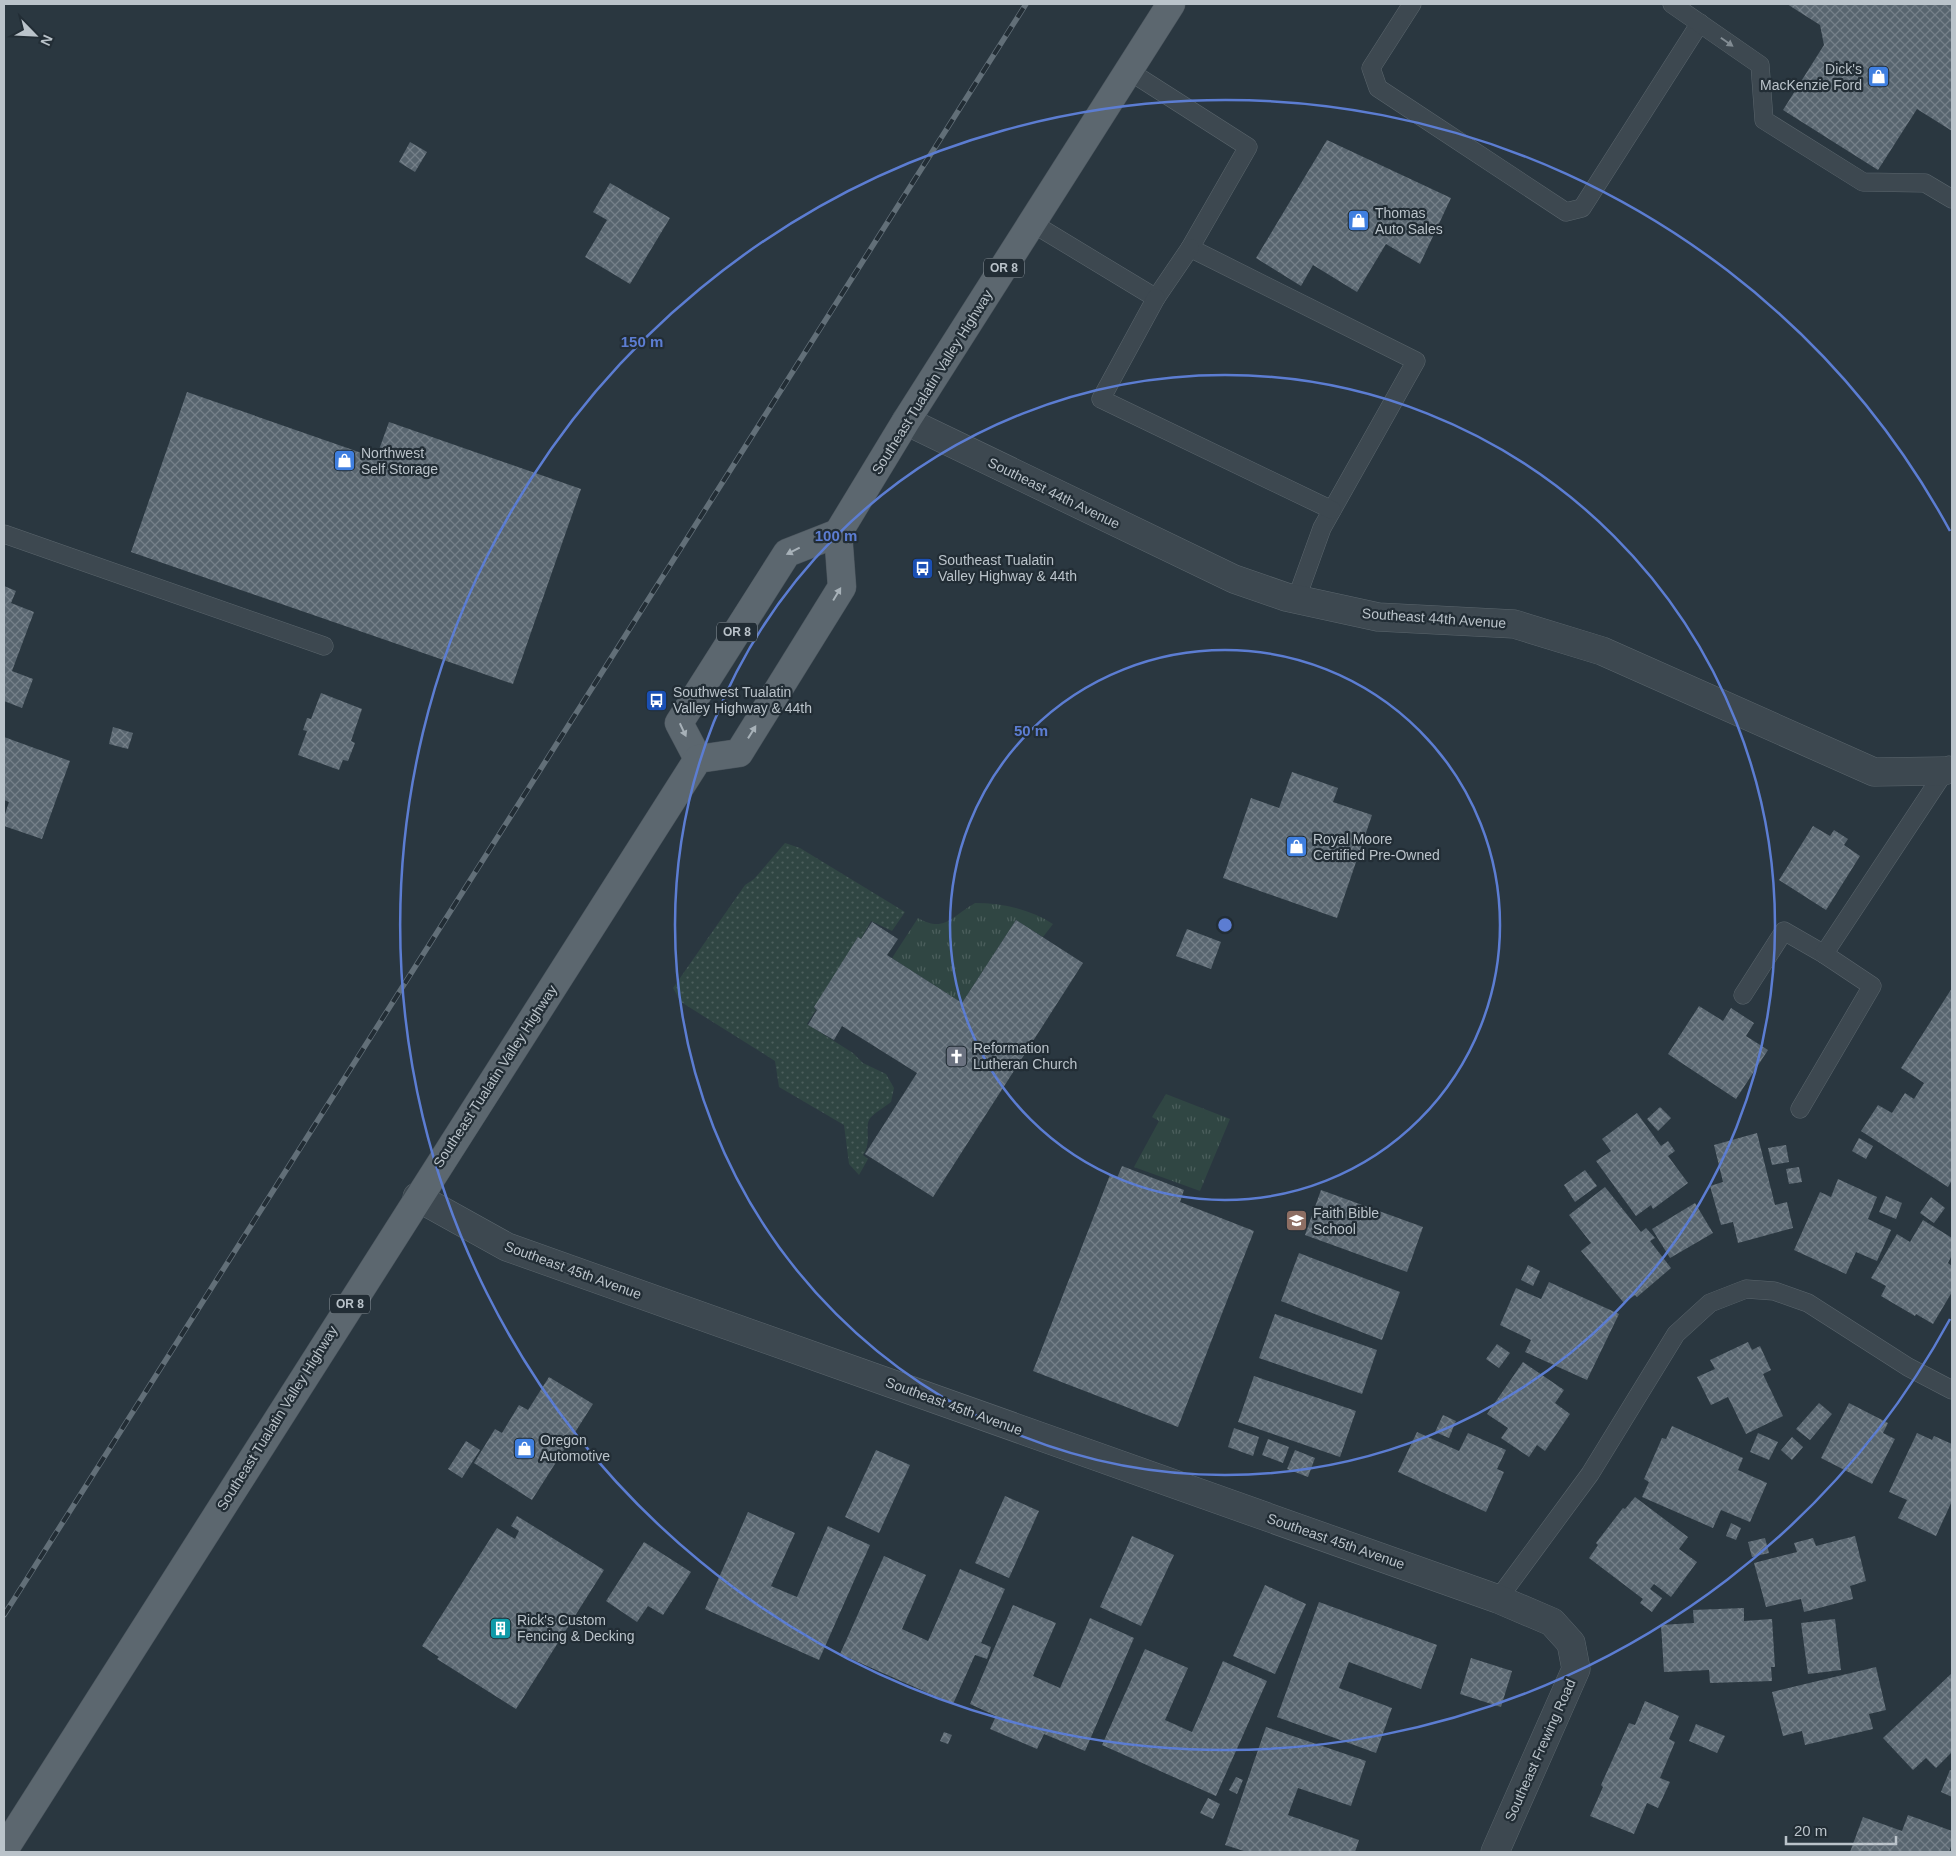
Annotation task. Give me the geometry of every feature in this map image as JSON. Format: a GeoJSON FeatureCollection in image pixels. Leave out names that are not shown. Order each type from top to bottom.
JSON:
{"type":"FeatureCollection","features":[{"type":"Feature","properties":{"kind":"main road","name":"Southeast Tualatin Valley Highway"},"geometry":{"type":"LineString","coordinates":[[838,533],[906,421],[1172,4]]}},
{"type":"Feature","properties":{"kind":"main road"},"geometry":{"type":"LineString","coordinates":[[698,759],[739,753],[842,587],[838,533]]}},
{"type":"Feature","properties":{"kind":"main road","name":"OR 8"},"geometry":{"type":"LineString","coordinates":[[698,759],[679,723],[787,553],[838,533]]}},
{"type":"Feature","properties":{"kind":"main road","name":"Southeast Tualatin Valley Highway"},"geometry":{"type":"LineString","coordinates":[[4,1850],[417,1197],[698,759]]}},
{"type":"Feature","properties":{"kind":"street","name":"Southeast 44th Avenue"},"geometry":{"type":"LineString","coordinates":[[906,421],[1234,579],[1296,600],[1378,617],[1514,624],[1602,651],[1874,772],[1948,766]]}},
{"type":"Feature","properties":{"kind":"street","name":"Southeast 45th Avenue"},"geometry":{"type":"LineString","coordinates":[[417,1197],[507,1247],[1498,1599]]}},
{"type":"Feature","properties":{"kind":"street","name":"Southeast Frewing Road"},"geometry":{"type":"LineString","coordinates":[[1495,1852],[1576,1669],[1571,1643],[1552,1622],[1498,1599]]}},
{"type":"Feature","properties":{"kind":"lane"},"geometry":{"type":"LineString","coordinates":[[1412,4],[1371,68],[1378,88],[1566,212],[1582,208],[1700,23]]}},
{"type":"Feature","properties":{"kind":"lane"},"geometry":{"type":"LineString","coordinates":[[1672,4],[1760,65],[1764,120],[1863,182],[1925,183],[1952,199]]}},
{"type":"Feature","properties":{"kind":"lane"},"geometry":{"type":"LineString","coordinates":[[1129,71],[1248,147],[1190,248],[1156,298],[1100,399],[1332,510]]}},
{"type":"Feature","properties":{"kind":"lane"},"geometry":{"type":"LineString","coordinates":[[1032,223],[1156,298]]}},
{"type":"Feature","properties":{"kind":"lane"},"geometry":{"type":"LineString","coordinates":[[1190,248],[1416,361],[1322,528],[1296,600]]}},
{"type":"Feature","properties":{"kind":"lane"},"geometry":{"type":"LineString","coordinates":[[4,534],[324,646]]}},
{"type":"Feature","properties":{"kind":"lane"},"geometry":{"type":"LineString","coordinates":[[1824,954],[1948,766]]}},
{"type":"Feature","properties":{"kind":"lane"},"geometry":{"type":"LineString","coordinates":[[1743,995],[1784,931],[1824,954],[1872,986],[1800,1109]]}},
{"type":"Feature","properties":{"kind":"lane"},"geometry":{"type":"LineString","coordinates":[[1498,1599],[1590,1474],[1676,1334],[1710,1302],[1746,1289],[1774,1291],[1808,1302],[1908,1367],[1952,1390]]}},
{"type":"Feature","properties":{"kind":"green space"},"geometry":{"type":"Polygon","coordinates":[[[785,843],[800,848],[905,912],[892,931],[871,921],[861,939],[858,937],[814,1008],[816,1010],[807,1024],[853,1053],[863,1063],[886,1074],[894,1088],[891,1102],[873,1115],[869,1121],[867,1144],[863,1155],[868,1159],[859,1175],[849,1164],[844,1125],[779,1087],[775,1061],[681,1002],[673,988],[745,885],[754,879],[785,843]]]}},
{"type":"Feature","properties":{"kind":"green space"},"geometry":{"type":"Polygon","coordinates":[[[975,903],[1016,908],[1035,914],[1053,924],[1043,937],[1016,920],[962,1003],[892,958],[918,918],[934,924],[941,924],[975,903]]]}},
{"type":"Feature","properties":{"kind":"green space"},"geometry":{"type":"Polygon","coordinates":[[[1166,1094],[1230,1119],[1200,1191],[1134,1167],[1159,1121],[1152,1117],[1166,1094]]]}},
{"type":"Feature","properties":{"kind":"building","name":"Dick's MacKenzie Ford"},"geometry":{"type":"Polygon","coordinates":[[[1787,4],[1952,4],[1952,131],[1917,109],[1878,170],[1783,110],[1824,45],[1820,25],[1787,4]]]}},
{"type":"Feature","properties":{"kind":"building","name":"Thomas Auto Sales"},"geometry":{"type":"Polygon","coordinates":[[[1327,140],[1451,198],[1420,264],[1386,244],[1357,292],[1313,265],[1301,286],[1256,258],[1327,140]]]}},
{"type":"Feature","properties":{"kind":"building"},"geometry":{"type":"Polygon","coordinates":[[[410,142],[427,152],[415,172],[399,162],[410,142]]]}},
{"type":"Feature","properties":{"kind":"building"},"geometry":{"type":"Polygon","coordinates":[[[610,183],[670,218],[630,284],[585,257],[607,220],[593,212],[610,183]]]}},
{"type":"Feature","properties":{"kind":"building"},"geometry":{"type":"Polygon","coordinates":[[[187,392],[376,458],[389,422],[581,489],[513,684],[131,552],[187,392]]]}},
{"type":"Feature","properties":{"kind":"building"},"geometry":{"type":"Polygon","coordinates":[[[4,586],[16,591],[11,603],[34,612],[12,671],[33,679],[22,708],[4,701],[4,586]]]}},
{"type":"Feature","properties":{"kind":"building"},"geometry":{"type":"Polygon","coordinates":[[[321,693],[362,709],[351,741],[355,743],[348,761],[343,760],[339,770],[298,755],[307,731],[303,730],[307,718],[311,719],[321,693]]]}},
{"type":"Feature","properties":{"kind":"building"},"geometry":{"type":"Polygon","coordinates":[[[113,727],[133,733],[128,749],[109,744],[113,727]]]}},
{"type":"Feature","properties":{"kind":"building"},"geometry":{"type":"Polygon","coordinates":[[[4,737],[70,761],[42,839],[4,826],[4,817],[9,802],[4,800],[4,737]]]}},
{"type":"Feature","properties":{"kind":"building","name":"Royal Moore Certified Pre-Owned"},"geometry":{"type":"Polygon","coordinates":[[[1292,772],[1338,788],[1333,802],[1372,815],[1337,918],[1223,878],[1251,798],[1279,808],[1292,772]]]}},
{"type":"Feature","properties":{"kind":"building"},"geometry":{"type":"Polygon","coordinates":[[[1813,826],[1830,836],[1834,830],[1848,839],[1844,845],[1860,856],[1826,910],[1779,880],[1813,826]]]}},
{"type":"Feature","properties":{"kind":"building","name":"Reformation Lutheran Church"},"geometry":{"type":"Polygon","coordinates":[[[1016,920],[1083,963],[933,1197],[865,1154],[917,1073],[842,1026],[834,1040],[808,1025],[817,1010],[814,1007],[858,937],[861,939],[872,922],[898,939],[887,955],[962,1003],[1016,920]]]}},
{"type":"Feature","properties":{"kind":"building"},"geometry":{"type":"Polygon","coordinates":[[[1187,929],[1221,942],[1211,969],[1176,956],[1187,929]]]}},
{"type":"Feature","properties":{"kind":"building"},"geometry":{"type":"Polygon","coordinates":[[[1952,988],[1952,1180],[1948,1187],[1861,1131],[1878,1105],[1892,1113],[1905,1093],[1914,1099],[1924,1083],[1901,1068],[1952,988]]]}},
{"type":"Feature","properties":{"kind":"building"},"geometry":{"type":"Polygon","coordinates":[[[1699,1006],[1723,1021],[1731,1008],[1754,1023],[1746,1036],[1768,1050],[1736,1099],[1668,1054],[1699,1006]]]}},
{"type":"Feature","properties":{"kind":"building"},"geometry":{"type":"Polygon","coordinates":[[[1660,1107],[1671,1118],[1658,1131],[1647,1119],[1660,1107]]]}},
{"type":"Feature","properties":{"kind":"building"},"geometry":{"type":"Polygon","coordinates":[[[1637,1113],[1661,1146],[1668,1141],[1675,1151],[1668,1156],[1688,1183],[1653,1209],[1651,1205],[1636,1216],[1596,1161],[1611,1151],[1602,1139],[1637,1113]]]}},
{"type":"Feature","properties":{"kind":"building"},"geometry":{"type":"Polygon","coordinates":[[[1757,1133],[1775,1205],[1787,1202],[1793,1228],[1738,1243],[1733,1222],[1721,1225],[1710,1186],[1723,1182],[1714,1145],[1757,1133]]]}},
{"type":"Feature","properties":{"kind":"building"},"geometry":{"type":"Polygon","coordinates":[[[1859,1138],[1873,1146],[1866,1159],[1852,1151],[1859,1138]]]}},
{"type":"Feature","properties":{"kind":"building"},"geometry":{"type":"Polygon","coordinates":[[[1786,1145],[1789,1162],[1772,1165],[1768,1148],[1786,1145]]]}},
{"type":"Feature","properties":{"kind":"building"},"geometry":{"type":"Polygon","coordinates":[[[1122,1166],[1184,1190],[1180,1202],[1254,1231],[1178,1427],[1033,1371],[1110,1175],[1117,1178],[1122,1166]]]}},
{"type":"Feature","properties":{"kind":"building"},"geometry":{"type":"Polygon","coordinates":[[[1799,1167],[1802,1182],[1789,1184],[1786,1169],[1799,1167]]]}},
{"type":"Feature","properties":{"kind":"building"},"geometry":{"type":"Polygon","coordinates":[[[1585,1170],[1597,1186],[1575,1202],[1564,1185],[1585,1170]]]}},
{"type":"Feature","properties":{"kind":"building"},"geometry":{"type":"Polygon","coordinates":[[[1838,1179],[1877,1197],[1868,1219],[1891,1230],[1877,1261],[1856,1252],[1846,1274],[1794,1250],[1820,1192],[1831,1197],[1838,1179]]]}},
{"type":"Feature","properties":{"kind":"building"},"geometry":{"type":"Polygon","coordinates":[[[1605,1187],[1641,1232],[1646,1228],[1655,1238],[1650,1241],[1671,1268],[1637,1297],[1635,1295],[1624,1303],[1581,1251],[1591,1243],[1569,1215],[1605,1187]]]}},
{"type":"Feature","properties":{"kind":"building"},"geometry":{"type":"Polygon","coordinates":[[[1321,1190],[1423,1227],[1407,1272],[1305,1235],[1321,1190]]]}},
{"type":"Feature","properties":{"kind":"building"},"geometry":{"type":"Polygon","coordinates":[[[1886,1196],[1902,1203],[1896,1219],[1879,1212],[1886,1196]]]}},
{"type":"Feature","properties":{"kind":"building"},"geometry":{"type":"Polygon","coordinates":[[[1931,1197],[1945,1208],[1934,1223],[1920,1213],[1931,1197]]]}},
{"type":"Feature","properties":{"kind":"building"},"geometry":{"type":"Polygon","coordinates":[[[1695,1203],[1713,1233],[1670,1258],[1652,1229],[1695,1203]]]}},
{"type":"Feature","properties":{"kind":"building"},"geometry":{"type":"Polygon","coordinates":[[[1923,1220],[1952,1238],[1952,1255],[1948,1263],[1952,1266],[1952,1292],[1933,1324],[1881,1296],[1886,1286],[1871,1278],[1897,1234],[1910,1242],[1923,1220]]]}},
{"type":"Feature","properties":{"kind":"building"},"geometry":{"type":"Polygon","coordinates":[[[1299,1253],[1400,1292],[1382,1340],[1281,1301],[1299,1253]]]}},
{"type":"Feature","properties":{"kind":"building"},"geometry":{"type":"Polygon","coordinates":[[[1528,1265],[1540,1271],[1533,1286],[1521,1280],[1528,1265]]]}},
{"type":"Feature","properties":{"kind":"building"},"geometry":{"type":"Polygon","coordinates":[[[1549,1282],[1619,1314],[1587,1380],[1525,1352],[1531,1340],[1500,1325],[1516,1288],[1541,1299],[1549,1282]]]}},
{"type":"Feature","properties":{"kind":"building"},"geometry":{"type":"Polygon","coordinates":[[[1275,1314],[1377,1350],[1362,1394],[1259,1358],[1275,1314]]]}},
{"type":"Feature","properties":{"kind":"building"},"geometry":{"type":"Polygon","coordinates":[[[1748,1342],[1752,1350],[1760,1346],[1771,1370],[1763,1374],[1783,1416],[1746,1434],[1728,1397],[1711,1405],[1697,1377],[1715,1369],[1710,1360],[1748,1342]]]}},
{"type":"Feature","properties":{"kind":"building"},"geometry":{"type":"Polygon","coordinates":[[[1497,1344],[1510,1353],[1499,1368],[1486,1359],[1497,1344]]]}},
{"type":"Feature","properties":{"kind":"building"},"geometry":{"type":"Polygon","coordinates":[[[1523,1362],[1564,1390],[1555,1403],[1570,1414],[1545,1451],[1537,1445],[1529,1457],[1501,1438],[1508,1428],[1487,1414],[1523,1362]]]}},
{"type":"Feature","properties":{"kind":"building"},"geometry":{"type":"Polygon","coordinates":[[[1254,1376],[1356,1411],[1340,1457],[1238,1422],[1254,1376]]]}},
{"type":"Feature","properties":{"kind":"building","name":"Oregon Automotive"},"geometry":{"type":"Polygon","coordinates":[[[549,1377],[593,1404],[532,1500],[474,1463],[495,1429],[502,1433],[519,1405],[528,1410],[549,1377]]]}},
{"type":"Feature","properties":{"kind":"building"},"geometry":{"type":"Polygon","coordinates":[[[1819,1403],[1832,1414],[1810,1440],[1796,1429],[1819,1403]]]}},
{"type":"Feature","properties":{"kind":"building"},"geometry":{"type":"Polygon","coordinates":[[[1849,1403],[1888,1423],[1883,1433],[1895,1439],[1872,1484],[1821,1458],[1849,1403]]]}},
{"type":"Feature","properties":{"kind":"building"},"geometry":{"type":"Polygon","coordinates":[[[1443,1415],[1456,1421],[1449,1438],[1435,1432],[1443,1415]]]}},
{"type":"Feature","properties":{"kind":"building"},"geometry":{"type":"Polygon","coordinates":[[[1672,1426],[1743,1458],[1738,1470],[1767,1483],[1750,1522],[1721,1510],[1713,1528],[1642,1497],[1649,1482],[1644,1479],[1662,1438],[1666,1439],[1672,1426]]]}},
{"type":"Feature","properties":{"kind":"building"},"geometry":{"type":"Polygon","coordinates":[[[1234,1428],[1259,1437],[1253,1456],[1228,1447],[1234,1428]]]}},
{"type":"Feature","properties":{"kind":"building"},"geometry":{"type":"Polygon","coordinates":[[[1417,1432],[1459,1451],[1468,1433],[1506,1450],[1497,1469],[1504,1472],[1486,1512],[1398,1472],[1417,1432]]]}},
{"type":"Feature","properties":{"kind":"building"},"geometry":{"type":"Polygon","coordinates":[[[1758,1433],[1778,1442],[1769,1460],[1750,1452],[1758,1433]]]}},
{"type":"Feature","properties":{"kind":"building"},"geometry":{"type":"Polygon","coordinates":[[[1917,1433],[1932,1440],[1934,1436],[1952,1444],[1952,1501],[1936,1536],[1898,1518],[1907,1500],[1889,1492],[1917,1433]]]}},
{"type":"Feature","properties":{"kind":"building"},"geometry":{"type":"Polygon","coordinates":[[[1792,1437],[1803,1447],[1792,1460],[1781,1450],[1792,1437]]]}},
{"type":"Feature","properties":{"kind":"building"},"geometry":{"type":"Polygon","coordinates":[[[1268,1439],[1289,1447],[1283,1463],[1262,1455],[1268,1439]]]}},
{"type":"Feature","properties":{"kind":"building"},"geometry":{"type":"Polygon","coordinates":[[[466,1441],[480,1450],[462,1478],[448,1469],[466,1441]]]}},
{"type":"Feature","properties":{"kind":"building"},"geometry":{"type":"Polygon","coordinates":[[[876,1450],[910,1465],[879,1533],[845,1517],[876,1450]]]}},
{"type":"Feature","properties":{"kind":"building"},"geometry":{"type":"Polygon","coordinates":[[[1295,1450],[1315,1458],[1308,1477],[1287,1469],[1295,1450]]]}},
{"type":"Feature","properties":{"kind":"building"},"geometry":{"type":"Polygon","coordinates":[[[1005,1496],[1039,1511],[1009,1578],[975,1563],[1005,1496]]]}},
{"type":"Feature","properties":{"kind":"building"},"geometry":{"type":"Polygon","coordinates":[[[1635,1497],[1688,1537],[1679,1549],[1697,1562],[1671,1597],[1654,1584],[1650,1589],[1662,1598],[1652,1612],[1640,1603],[1643,1599],[1589,1558],[1598,1545],[1596,1543],[1623,1508],[1625,1509],[1635,1497]]]}},
{"type":"Feature","properties":{"kind":"building"},"geometry":{"type":"Polygon","coordinates":[[[748,1512],[795,1533],[771,1586],[797,1597],[828,1526],[870,1545],[819,1660],[705,1609],[748,1512]]]}},
{"type":"Feature","properties":{"kind":"building","name":"Rick's Custom Fencing & Decking"},"geometry":{"type":"Polygon","coordinates":[[[517,1516],[604,1570],[516,1709],[437,1659],[439,1657],[422,1646],[497,1528],[515,1539],[519,1531],[511,1526],[517,1516]]]}},
{"type":"Feature","properties":{"kind":"building"},"geometry":{"type":"Polygon","coordinates":[[[1731,1523],[1741,1528],[1736,1540],[1726,1536],[1731,1523]]]}},
{"type":"Feature","properties":{"kind":"building"},"geometry":{"type":"Polygon","coordinates":[[[1132,1536],[1174,1555],[1141,1626],[1100,1607],[1132,1536]]]}},
{"type":"Feature","properties":{"kind":"building"},"geometry":{"type":"Polygon","coordinates":[[[1855,1536],[1866,1581],[1850,1586],[1853,1599],[1804,1612],[1801,1599],[1766,1607],[1754,1563],[1797,1552],[1794,1543],[1813,1538],[1816,1546],[1855,1536]]]}},
{"type":"Feature","properties":{"kind":"building"},"geometry":{"type":"Polygon","coordinates":[[[1765,1538],[1769,1553],[1752,1557],[1748,1542],[1765,1538]]]}},
{"type":"Feature","properties":{"kind":"building"},"geometry":{"type":"Polygon","coordinates":[[[644,1542],[691,1572],[663,1615],[648,1606],[637,1622],[606,1601],[644,1542]]]}},
{"type":"Feature","properties":{"kind":"building"},"geometry":{"type":"Polygon","coordinates":[[[884,1556],[926,1575],[902,1629],[928,1641],[960,1569],[1005,1589],[981,1643],[991,1647],[987,1659],[975,1655],[953,1704],[840,1654],[884,1556]]]}},
{"type":"Feature","properties":{"kind":"building"},"geometry":{"type":"Polygon","coordinates":[[[1265,1585],[1306,1604],[1275,1674],[1233,1656],[1265,1585]]]}},
{"type":"Feature","properties":{"kind":"building"},"geometry":{"type":"Polygon","coordinates":[[[1319,1602],[1437,1645],[1421,1689],[1349,1662],[1339,1688],[1392,1708],[1376,1753],[1277,1717],[1319,1602]]]}},
{"type":"Feature","properties":{"kind":"building"},"geometry":{"type":"Polygon","coordinates":[[[1013,1605],[1056,1623],[1033,1676],[1060,1688],[1090,1618],[1134,1638],[1085,1751],[1044,1734],[1037,1749],[990,1729],[996,1716],[970,1704],[1013,1605]]]}},
{"type":"Feature","properties":{"kind":"building"},"geometry":{"type":"Polygon","coordinates":[[[1744,1608],[1744,1621],[1772,1619],[1775,1667],[1771,1667],[1772,1681],[1710,1683],[1709,1670],[1664,1672],[1661,1625],[1694,1623],[1693,1610],[1744,1608]]]}},
{"type":"Feature","properties":{"kind":"building"},"geometry":{"type":"Polygon","coordinates":[[[1835,1619],[1841,1670],[1808,1674],[1801,1623],[1835,1619]]]}},
{"type":"Feature","properties":{"kind":"building"},"geometry":{"type":"Polygon","coordinates":[[[1145,1649],[1188,1668],[1165,1720],[1192,1732],[1223,1661],[1267,1681],[1216,1796],[1102,1745],[1145,1649]]]}},
{"type":"Feature","properties":{"kind":"building"},"geometry":{"type":"Polygon","coordinates":[[[1471,1658],[1512,1671],[1501,1707],[1460,1694],[1471,1658]]]}},
{"type":"Feature","properties":{"kind":"building"},"geometry":{"type":"Polygon","coordinates":[[[1876,1667],[1886,1710],[1869,1714],[1873,1729],[1805,1745],[1802,1731],[1783,1736],[1772,1692],[1876,1667]]]}},
{"type":"Feature","properties":{"kind":"building"},"geometry":{"type":"Polygon","coordinates":[[[1952,1673],[1952,1752],[1936,1768],[1926,1758],[1913,1770],[1883,1738],[1952,1673]]]}},
{"type":"Feature","properties":{"kind":"building"},"geometry":{"type":"Polygon","coordinates":[[[1645,1701],[1679,1716],[1669,1739],[1675,1742],[1660,1778],[1670,1782],[1658,1808],[1647,1803],[1634,1834],[1590,1816],[1603,1787],[1601,1785],[1629,1723],[1635,1725],[1645,1701]]]}},
{"type":"Feature","properties":{"kind":"building"},"geometry":{"type":"Polygon","coordinates":[[[1696,1724],[1725,1736],[1717,1753],[1689,1741],[1696,1724]]]}},
{"type":"Feature","properties":{"kind":"building"},"geometry":{"type":"Polygon","coordinates":[[[1266,1727],[1366,1761],[1351,1806],[1298,1788],[1288,1815],[1359,1840],[1355,1852],[1247,1852],[1225,1845],[1266,1727]]]}},
{"type":"Feature","properties":{"kind":"building"},"geometry":{"type":"Polygon","coordinates":[[[944,1732],[952,1735],[948,1744],[940,1741],[944,1732]]]}},
{"type":"Feature","properties":{"kind":"building"},"geometry":{"type":"Polygon","coordinates":[[[1950,1770],[1952,1771],[1952,1797],[1941,1792],[1950,1770]]]}},
{"type":"Feature","properties":{"kind":"building"},"geometry":{"type":"Polygon","coordinates":[[[1236,1777],[1243,1780],[1237,1794],[1229,1790],[1236,1777]]]}},
{"type":"Feature","properties":{"kind":"building"},"geometry":{"type":"Polygon","coordinates":[[[1208,1798],[1220,1804],[1213,1819],[1200,1813],[1208,1798]]]}},
{"type":"Feature","properties":{"kind":"building"},"geometry":{"type":"Polygon","coordinates":[[[1908,1815],[1952,1831],[1952,1844],[1949,1852],[1850,1852],[1863,1817],[1902,1831],[1908,1815]]]}},
{"type":"Feature","properties":{"kind":"railway"},"geometry":{"type":"LineString","coordinates":[[4,1615],[1026,4]]}},
{"type":"Feature","properties":{"kind":"place","name":"Dick's MacKenzie Ford"},"geometry":{"type":"Point","coordinates":[1878,77]}},
{"type":"Feature","properties":{"kind":"place","name":"Thomas Auto Sales"},"geometry":{"type":"Point","coordinates":[1359,221]}},
{"type":"Feature","properties":{"kind":"place","name":"Northwest Self Storage"},"geometry":{"type":"Point","coordinates":[345,461]}},
{"type":"Feature","properties":{"kind":"place","name":"Southeast Tualatin Valley Highway & 44th"},"geometry":{"type":"Point","coordinates":[922,568]}},
{"type":"Feature","properties":{"kind":"place","name":"Southwest Tualatin Valley Highway & 44th"},"geometry":{"type":"Point","coordinates":[657,700]}},
{"type":"Feature","properties":{"kind":"place","name":"Royal Moore Certified Pre-Owned"},"geometry":{"type":"Point","coordinates":[1297,847]}},
{"type":"Feature","properties":{"kind":"place","name":"Reformation Lutheran Church"},"geometry":{"type":"Point","coordinates":[957,1056]}},
{"type":"Feature","properties":{"kind":"place","name":"Faith Bible School"},"geometry":{"type":"Point","coordinates":[1297,1221]}},
{"type":"Feature","properties":{"kind":"place","name":"Oregon Automotive"},"geometry":{"type":"Point","coordinates":[524,1448]}},
{"type":"Feature","properties":{"kind":"place","name":"Rick's Custom Fencing & Decking"},"geometry":{"type":"Point","coordinates":[501,1628]}}]}
